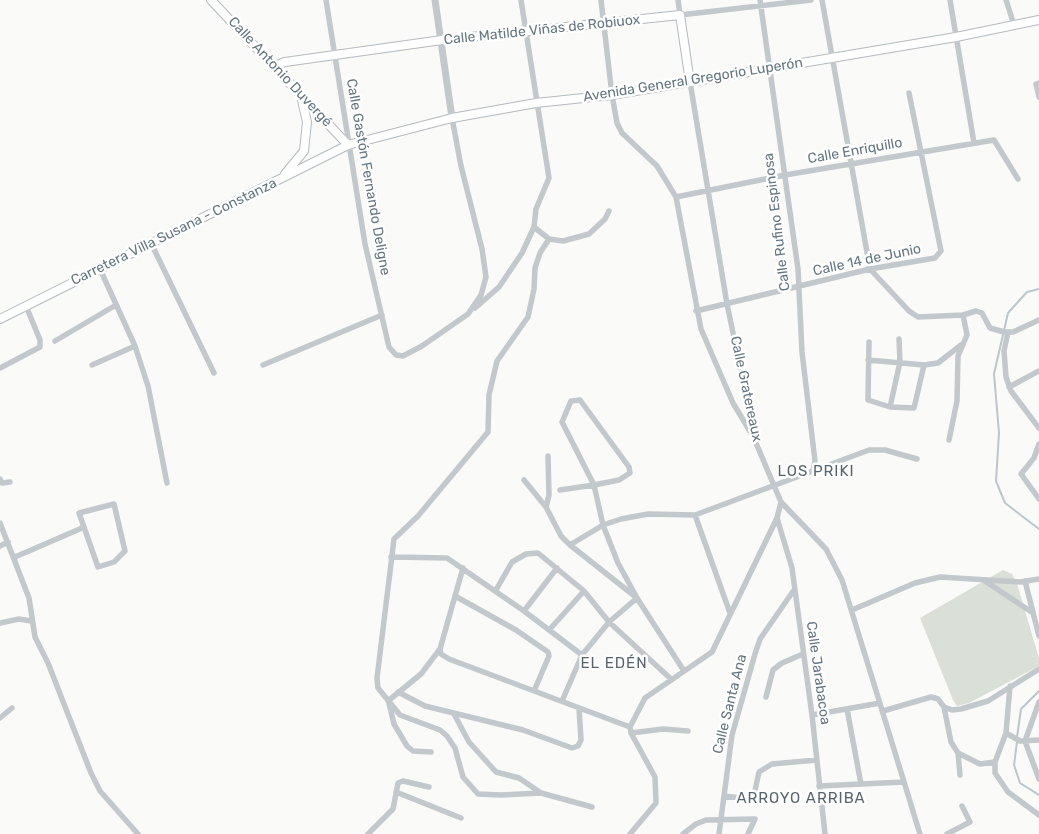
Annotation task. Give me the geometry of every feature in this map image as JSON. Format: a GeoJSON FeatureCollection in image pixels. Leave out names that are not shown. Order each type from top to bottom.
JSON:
{"type":"FeatureCollection","features":[{"type":"Feature","properties":{"kind":"main road","name":"Calle Antonio Duvergé"},"geometry":{"type":"LineString","coordinates":[[211,0],[348,145]]}},
{"type":"Feature","properties":{"kind":"main road","name":"Calle Matilde Viñas de Robiuox"},"geometry":{"type":"LineString","coordinates":[[275,66],[285,62],[442,40],[680,15]]}},
{"type":"Feature","properties":{"kind":"main road","name":"Calle Gratereaux"},"geometry":{"type":"LineString","coordinates":[[680,15],[690,82]]}},
{"type":"Feature","properties":{"kind":"main road","name":"Avenida General Gregorio Luperón"},"geometry":{"type":"LineString","coordinates":[[348,145],[452,118],[536,103],[612,95],[690,82],[956,37],[1039,20]]}},
{"type":"Feature","properties":{"kind":"main road"},"geometry":{"type":"LineString","coordinates":[[280,179],[304,150],[307,122],[300,93]]}},
{"type":"Feature","properties":{"kind":"main road","name":"Carretera Villa Susana - Constanza"},"geometry":{"type":"LineString","coordinates":[[0,319],[348,145]]}},
{"type":"Feature","properties":{"kind":"street","name":"Calle Gastón Fernando Deligne"},"geometry":{"type":"LineString","coordinates":[[326,0],[365,244],[390,347],[396,355],[403,356],[422,346],[468,314]]}},
{"type":"Feature","properties":{"kind":"street"},"geometry":{"type":"LineString","coordinates":[[435,0],[452,118],[461,166],[482,250],[486,277],[481,295],[468,314]]}},
{"type":"Feature","properties":{"kind":"street"},"geometry":{"type":"LineString","coordinates":[[468,314],[499,287],[522,253],[534,227],[536,209],[549,178],[521,0]]}},
{"type":"Feature","properties":{"kind":"street"},"geometry":{"type":"LineString","coordinates":[[601,0],[617,123],[622,133],[657,166],[676,197],[696,311],[701,329],[733,403],[756,443]]}},
{"type":"Feature","properties":{"kind":"street","name":"Calle Gratereaux"},"geometry":{"type":"LineString","coordinates":[[678,0],[680,15]]}},
{"type":"Feature","properties":{"kind":"street","name":"Calle Matilde Viñas de Robiuox"},"geometry":{"type":"LineString","coordinates":[[680,15],[761,3],[811,0]]}},
{"type":"Feature","properties":{"kind":"street"},"geometry":{"type":"LineString","coordinates":[[822,0],[830,58],[870,269],[909,311],[918,316],[963,315],[979,312],[988,326],[1008,332],[1039,320]]}},
{"type":"Feature","properties":{"kind":"street"},"geometry":{"type":"LineString","coordinates":[[950,0],[974,143]]}},
{"type":"Feature","properties":{"kind":"street"},"geometry":{"type":"LineString","coordinates":[[1006,0],[1014,25]]}},
{"type":"Feature","properties":{"kind":"street","name":"Calle Rufino Espinosa"},"geometry":{"type":"LineString","coordinates":[[761,3],[798,269],[802,352],[815,461],[813,470]]}},
{"type":"Feature","properties":{"kind":"street","name":"Calle Gratereaux"},"geometry":{"type":"LineString","coordinates":[[690,82],[728,304],[756,443],[781,502],[826,549],[842,580],[920,834]]}},
{"type":"Feature","properties":{"kind":"street"},"geometry":{"type":"LineString","coordinates":[[1038,84],[1039,97]]}},
{"type":"Feature","properties":{"kind":"street","name":"Calle 14 de Junio"},"geometry":{"type":"LineString","coordinates":[[696,311],[798,288],[870,269],[935,258],[941,251],[910,92]]}},
{"type":"Feature","properties":{"kind":"street","name":"Calle Enriquillo"},"geometry":{"type":"LineString","coordinates":[[676,197],[785,175],[994,140],[1018,179]]}},
{"type":"Feature","properties":{"kind":"street"},"geometry":{"type":"LineString","coordinates":[[534,227],[549,239],[563,241],[590,234],[605,219],[609,211]]}},
{"type":"Feature","properties":{"kind":"street"},"geometry":{"type":"LineString","coordinates":[[549,239],[540,253],[535,268],[534,289],[528,317],[497,361],[488,394],[488,432],[418,516],[394,538],[377,678],[378,688],[400,715],[440,730],[448,736],[455,748],[463,777],[478,794],[541,793],[592,806]]}},
{"type":"Feature","properties":{"kind":"street"},"geometry":{"type":"LineString","coordinates":[[151,244],[214,373]]}},
{"type":"Feature","properties":{"kind":"street"},"geometry":{"type":"LineString","coordinates":[[100,269],[135,346],[148,386],[167,483]]}},
{"type":"Feature","properties":{"kind":"street"},"geometry":{"type":"LineString","coordinates":[[0,368],[40,347],[40,340],[26,306]]}},
{"type":"Feature","properties":{"kind":"street"},"geometry":{"type":"LineString","coordinates":[[55,341],[116,306]]}},
{"type":"Feature","properties":{"kind":"street"},"geometry":{"type":"LineString","coordinates":[[263,366],[382,315]]}},
{"type":"Feature","properties":{"kind":"street"},"geometry":{"type":"LineString","coordinates":[[948,440],[957,401],[958,356],[967,335],[963,315]]}},
{"type":"Feature","properties":{"kind":"street"},"geometry":{"type":"LineString","coordinates":[[1008,332],[1004,351],[1009,387],[1016,400],[1037,419],[1039,428]]}},
{"type":"Feature","properties":{"kind":"street"},"geometry":{"type":"LineString","coordinates":[[890,407],[900,362],[899,339]]}},
{"type":"Feature","properties":{"kind":"street"},"geometry":{"type":"LineString","coordinates":[[869,342],[868,400],[890,407],[914,408],[924,365]]}},
{"type":"Feature","properties":{"kind":"street"},"geometry":{"type":"LineString","coordinates":[[868,360],[924,365],[938,363],[965,342]]}},
{"type":"Feature","properties":{"kind":"street"},"geometry":{"type":"LineString","coordinates":[[92,364],[135,346]]}},
{"type":"Feature","properties":{"kind":"street"},"geometry":{"type":"LineString","coordinates":[[1009,387],[1039,372]]}},
{"type":"Feature","properties":{"kind":"street"},"geometry":{"type":"LineString","coordinates":[[560,490],[594,485],[628,477],[630,473],[628,467],[580,400],[571,401],[562,418],[566,430],[594,485],[603,525],[618,562],[637,598],[684,671]]}},
{"type":"Feature","properties":{"kind":"street"},"geometry":{"type":"LineString","coordinates":[[1039,444],[1034,458],[1021,474],[1039,499]]}},
{"type":"Feature","properties":{"kind":"street"},"geometry":{"type":"LineString","coordinates":[[570,545],[603,525],[648,514],[695,515],[868,450],[896,452],[917,459]]}},
{"type":"Feature","properties":{"kind":"street"},"geometry":{"type":"LineString","coordinates":[[546,507],[549,495],[548,456]]}},
{"type":"Feature","properties":{"kind":"street"},"geometry":{"type":"LineString","coordinates":[[0,479],[2,483],[10,482]]}},
{"type":"Feature","properties":{"kind":"street"},"geometry":{"type":"LineString","coordinates":[[524,480],[546,507],[561,536],[637,598]]}},
{"type":"Feature","properties":{"kind":"street"},"geometry":{"type":"LineString","coordinates":[[630,730],[645,698],[712,652],[777,518],[781,502]]}},
{"type":"Feature","properties":{"kind":"street"},"geometry":{"type":"LineString","coordinates":[[114,504],[125,551],[114,562],[98,567],[82,528],[79,513],[114,504]]}},
{"type":"Feature","properties":{"kind":"street"},"geometry":{"type":"LineString","coordinates":[[695,515],[730,612]]}},
{"type":"Feature","properties":{"kind":"street","name":"Calle Jarabacoa"},"geometry":{"type":"LineString","coordinates":[[777,518],[792,568],[812,715],[825,834]]}},
{"type":"Feature","properties":{"kind":"street"},"geometry":{"type":"LineString","coordinates":[[0,523],[15,557],[29,598],[31,621],[35,637],[48,663],[100,791],[138,834]]}},
{"type":"Feature","properties":{"kind":"street"},"geometry":{"type":"LineString","coordinates":[[15,557],[82,528]]}},
{"type":"Feature","properties":{"kind":"street"},"geometry":{"type":"LineString","coordinates":[[0,546],[8,542]]}},
{"type":"Feature","properties":{"kind":"street"},"geometry":{"type":"LineString","coordinates":[[496,590],[512,562],[526,554],[538,553],[584,591],[609,622],[671,679]]}},
{"type":"Feature","properties":{"kind":"street"},"geometry":{"type":"LineString","coordinates":[[391,557],[447,558],[496,590],[582,655]]}},
{"type":"Feature","properties":{"kind":"street"},"geometry":{"type":"LineString","coordinates":[[388,701],[421,674],[440,649],[463,568]]}},
{"type":"Feature","properties":{"kind":"street"},"geometry":{"type":"LineString","coordinates":[[524,611],[557,568]]}},
{"type":"Feature","properties":{"kind":"street"},"geometry":{"type":"LineString","coordinates":[[852,610],[916,584],[940,577],[1025,581],[1039,579]]}},
{"type":"Feature","properties":{"kind":"street"},"geometry":{"type":"LineString","coordinates":[[984,580],[1033,614]]}},
{"type":"Feature","properties":{"kind":"street"},"geometry":{"type":"LineString","coordinates":[[1025,581],[1039,636]]}},
{"type":"Feature","properties":{"kind":"street","name":"Calle Santa Ana"},"geometry":{"type":"LineString","coordinates":[[719,834],[723,818],[732,735],[760,639],[794,590]]}},
{"type":"Feature","properties":{"kind":"street"},"geometry":{"type":"LineString","coordinates":[[550,629],[584,591]]}},
{"type":"Feature","properties":{"kind":"street"},"geometry":{"type":"LineString","coordinates":[[455,596],[516,630],[548,652],[549,656],[534,691]]}},
{"type":"Feature","properties":{"kind":"street"},"geometry":{"type":"LineString","coordinates":[[562,701],[582,655],[609,622],[637,598]]}},
{"type":"Feature","properties":{"kind":"street"},"geometry":{"type":"LineString","coordinates":[[0,623],[19,619],[31,621]]}},
{"type":"Feature","properties":{"kind":"street"},"geometry":{"type":"LineString","coordinates":[[440,649],[443,657],[562,701],[630,730],[663,729],[688,731]]}},
{"type":"Feature","properties":{"kind":"street"},"geometry":{"type":"LineString","coordinates":[[766,697],[773,670],[782,663],[803,654]]}},
{"type":"Feature","properties":{"kind":"street"},"geometry":{"type":"LineString","coordinates":[[944,707],[952,710],[962,709],[988,701],[1039,669]]}},
{"type":"Feature","properties":{"kind":"street"},"geometry":{"type":"LineString","coordinates":[[1010,686],[1006,733],[995,762],[995,773],[1003,786],[1039,815]]}},
{"type":"Feature","properties":{"kind":"street"},"geometry":{"type":"LineString","coordinates":[[398,692],[425,706],[523,730],[572,748],[578,746],[581,740],[579,708]]}},
{"type":"Feature","properties":{"kind":"street"},"geometry":{"type":"LineString","coordinates":[[883,710],[931,697],[938,699],[944,707],[950,742],[958,754],[960,775]]}},
{"type":"Feature","properties":{"kind":"street"},"geometry":{"type":"LineString","coordinates":[[388,701],[394,724],[407,746],[413,751],[431,752]]}},
{"type":"Feature","properties":{"kind":"street"},"geometry":{"type":"LineString","coordinates":[[1039,702],[1025,741],[1036,765],[1039,779]]}},
{"type":"Feature","properties":{"kind":"street"},"geometry":{"type":"LineString","coordinates":[[812,715],[880,703]]}},
{"type":"Feature","properties":{"kind":"street"},"geometry":{"type":"LineString","coordinates":[[0,718],[12,708]]}},
{"type":"Feature","properties":{"kind":"street"},"geometry":{"type":"LineString","coordinates":[[847,710],[861,784]]}},
{"type":"Feature","properties":{"kind":"street"},"geometry":{"type":"LineString","coordinates":[[454,714],[469,742],[487,764],[496,772],[519,778],[541,793]]}},
{"type":"Feature","properties":{"kind":"street"},"geometry":{"type":"LineString","coordinates":[[630,730],[655,777],[656,803],[630,834]]}},
{"type":"Feature","properties":{"kind":"street"},"geometry":{"type":"LineString","coordinates":[[1006,733],[1020,741],[1039,740]]}},
{"type":"Feature","properties":{"kind":"street"},"geometry":{"type":"LineString","coordinates":[[958,754],[980,764],[995,762]]}},
{"type":"Feature","properties":{"kind":"street"},"geometry":{"type":"LineString","coordinates":[[724,796],[750,799],[754,795],[759,772],[772,764],[817,760]]}},
{"type":"Feature","properties":{"kind":"street"},"geometry":{"type":"LineString","coordinates":[[819,786],[904,782]]}},
{"type":"Feature","properties":{"kind":"street"},"geometry":{"type":"LineString","coordinates":[[368,834],[393,809],[398,783],[429,787]]}},
{"type":"Feature","properties":{"kind":"street"},"geometry":{"type":"LineString","coordinates":[[396,792],[461,818]]}},
{"type":"Feature","properties":{"kind":"street"},"geometry":{"type":"LineString","coordinates":[[947,834],[969,823],[969,818],[962,806]]}},
{"type":"Feature","properties":{"kind":"street"},"geometry":{"type":"LineString","coordinates":[[683,834],[696,824],[723,818],[755,819],[748,834]]}},
{"type":"Feature","properties":{"kind":"shaded area"},"geometry":{"type":"Polygon","coordinates":[[[1003,570],[1012,574],[1017,584],[1039,658],[1039,666],[969,703],[957,706],[920,618],[1003,570]]]}},
{"type":"Feature","properties":{"kind":"waterway"},"geometry":{"type":"LineString","coordinates":[[1039,289],[1027,292],[1008,313],[994,374],[999,433],[996,481],[1005,503],[1039,529]]}},
{"type":"Feature","properties":{"kind":"waterway"},"geometry":{"type":"LineString","coordinates":[[1017,737],[1021,709],[1039,691]]}},
{"type":"Feature","properties":{"kind":"waterway"},"geometry":{"type":"LineString","coordinates":[[1017,742],[1014,765],[1020,783],[1039,795]]}},
{"type":"Feature","properties":{"kind":"district","name":"LOS PRIKI"},"geometry":{"type":"Point","coordinates":[816,472]}},
{"type":"Feature","properties":{"kind":"district","name":"EL EDÉN"},"geometry":{"type":"Point","coordinates":[614,664]}},
{"type":"Feature","properties":{"kind":"district","name":"ARROYO ARRIBA"},"geometry":{"type":"Point","coordinates":[801,799]}}]}
